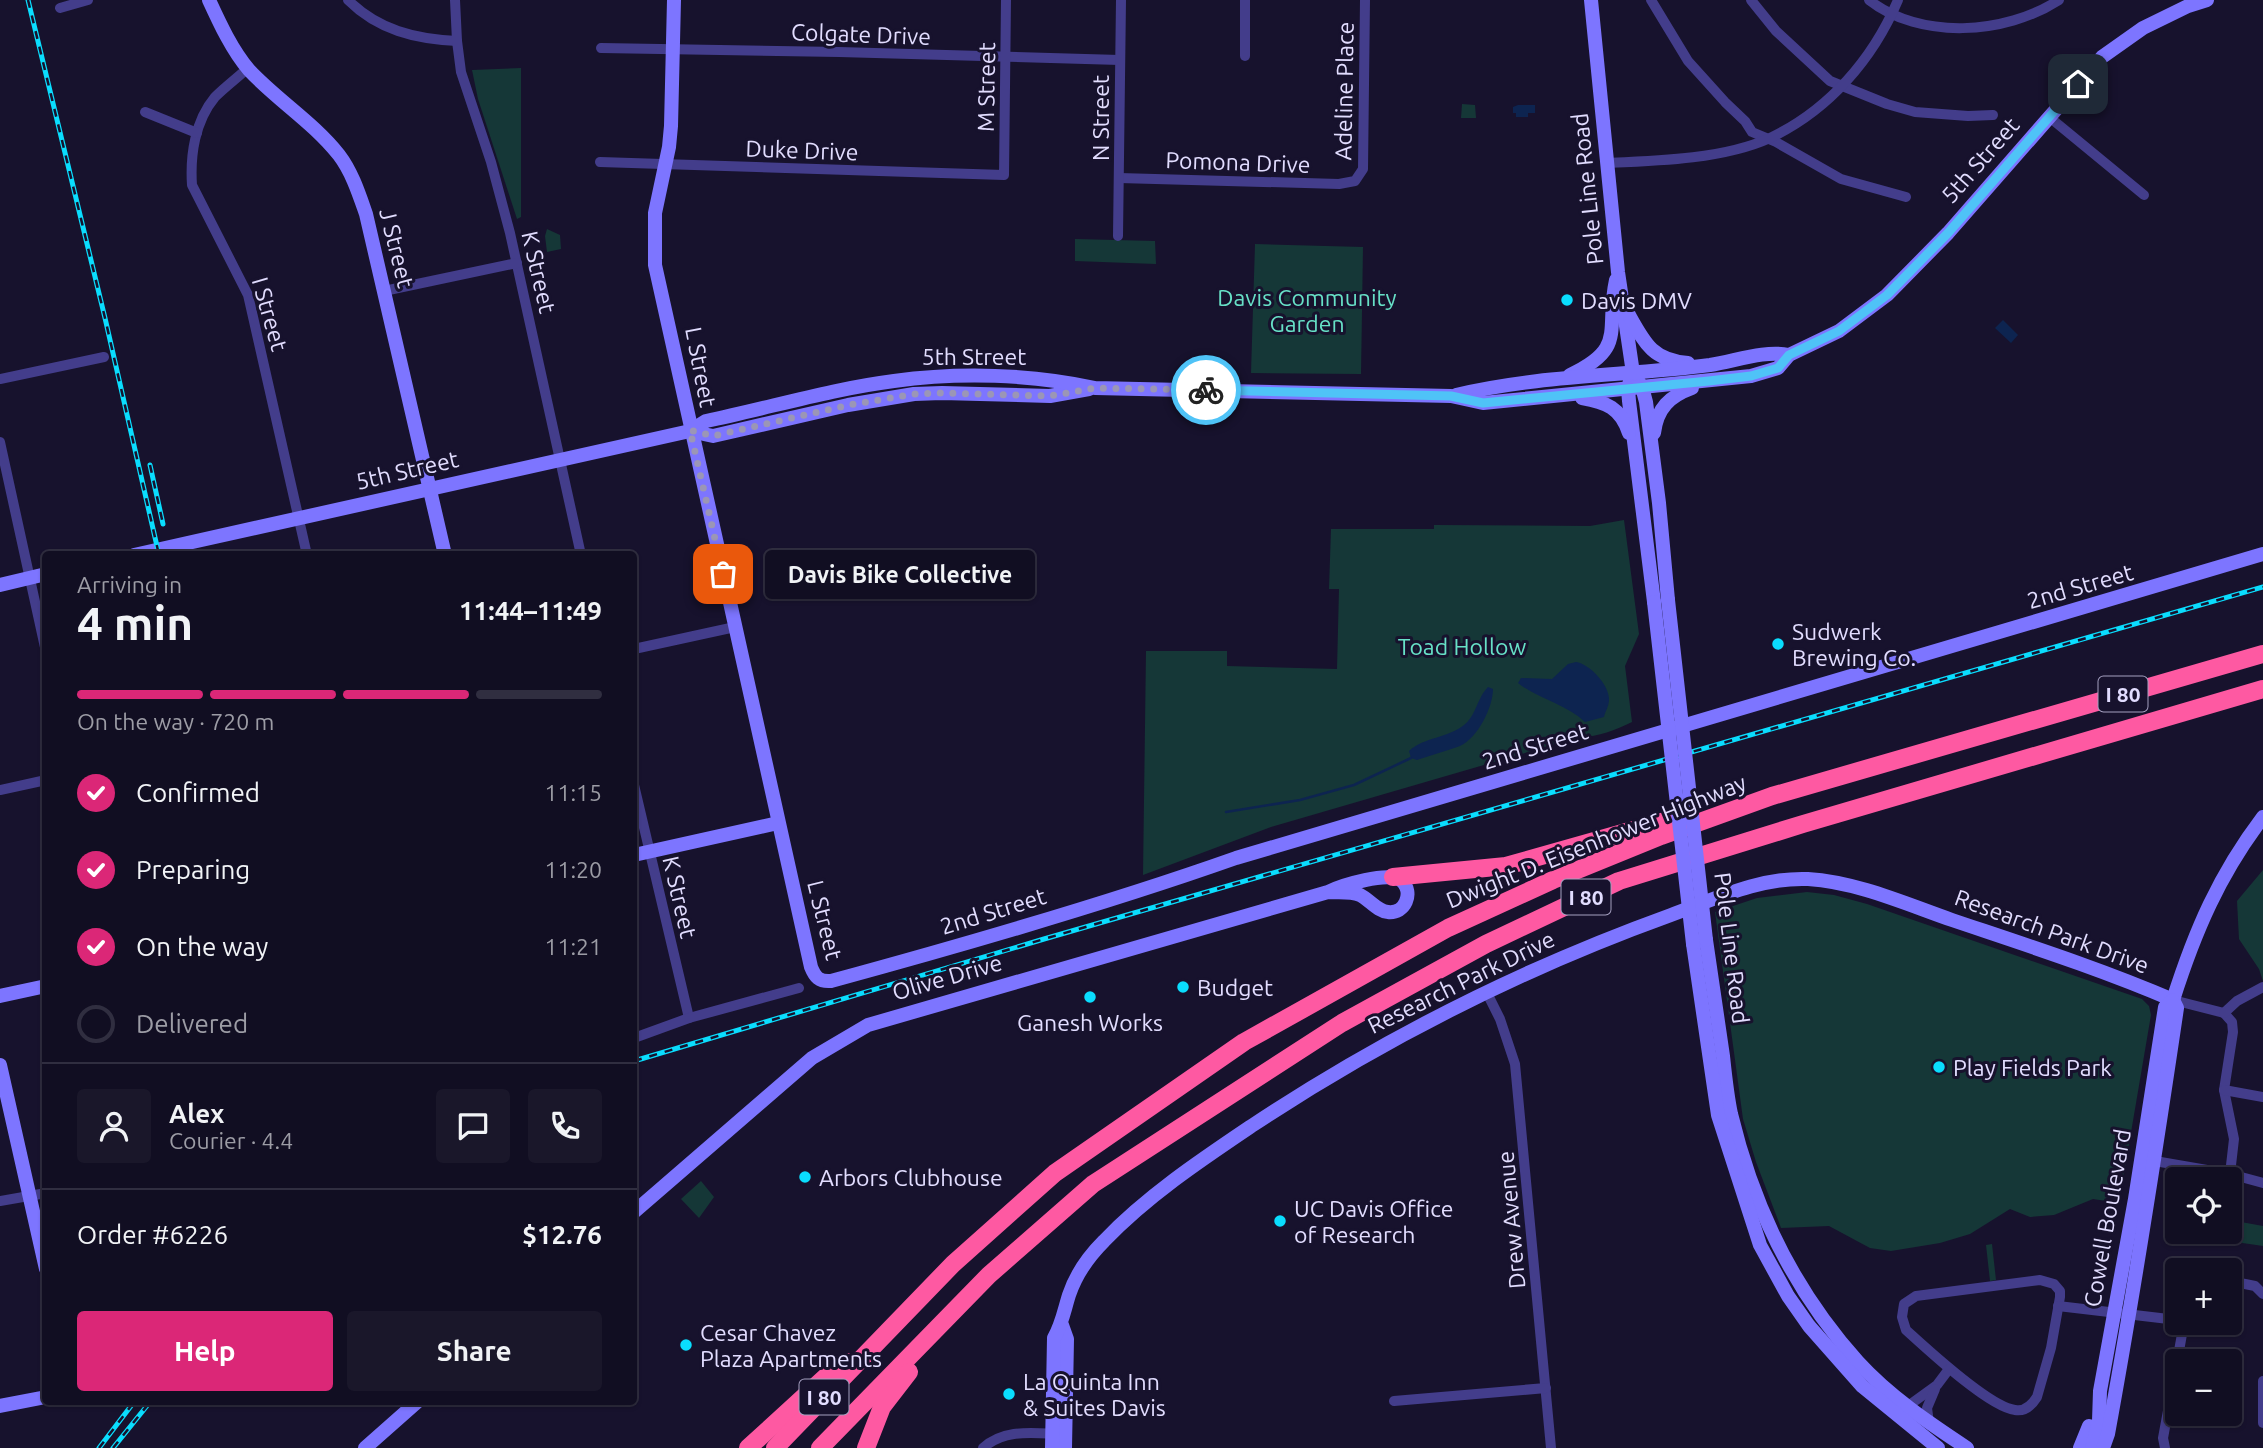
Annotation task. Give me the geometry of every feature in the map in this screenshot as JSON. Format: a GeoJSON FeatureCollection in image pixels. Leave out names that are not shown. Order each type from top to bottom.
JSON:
{"type":"FeatureCollection","features":[{"type":"Feature","properties":{"kind":"highway","name":"Dwight D. Eisenhower Highway"},"geometry":{"type":"LineString","coordinates":[[775,1448],[953,1264],[1055,1173],[1244,1042],[1448,928],[1553,880],[1661,836],[1772,796],[2263,654]]}},
{"type":"Feature","properties":{"kind":"highway","name":"Dwight D. Eisenhower Highway"},"geometry":{"type":"LineString","coordinates":[[820,1448],[989,1275],[1093,1184],[1342,1023],[1486,944],[1619,881],[2263,689]]}},
{"type":"Feature","properties":{"kind":"highway"},"geometry":{"type":"LineString","coordinates":[[1393,877],[1506,866],[1703,810],[1772,796]]}},
{"type":"Feature","properties":{"kind":"highway"},"geometry":{"type":"LineString","coordinates":[[866,1448],[883,1407],[895,1388],[989,1275]]}},
{"type":"Feature","properties":{"kind":"highway"},"geometry":{"type":"LineString","coordinates":[[748,1448],[829,1374],[873,1345]]}},
{"type":"Feature","properties":{"kind":"main road","name":"J Street"},"geometry":{"type":"LineString","coordinates":[[209,0],[224,32],[248,68],[320,135],[340,157],[355,184],[366,214],[444,551]]}},
{"type":"Feature","properties":{"kind":"main road","name":"L Street"},"geometry":{"type":"LineString","coordinates":[[674,0],[671,125],[655,213],[655,265],[811,967],[816,978],[822,982]]}},
{"type":"Feature","properties":{"kind":"main road","name":"Pole Line Road"},"geometry":{"type":"LineString","coordinates":[[1591,0],[1618,272],[1635,388],[1637,470],[1661,601],[1718,1115],[1760,1245],[1788,1296],[1817,1336],[1861,1386],[1938,1448]]}},
{"type":"Feature","properties":{"kind":"main road","name":"5th Street"},"geometry":{"type":"LineString","coordinates":[[152,551],[690,430],[713,436],[849,405],[914,394],[1050,396],[1095,388],[1451,396],[1483,403],[1751,376],[1778,368],[1789,355],[1839,331],[1887,295],[1948,233],[2102,57],[2143,28],[2188,6],[2207,0]]}},
{"type":"Feature","properties":{"kind":"main road"},"geometry":{"type":"LineString","coordinates":[[1557,381],[1584,368],[1607,349],[1613,330],[1612,299],[1618,272]]}},
{"type":"Feature","properties":{"kind":"main road"},"geometry":{"type":"LineString","coordinates":[[1624,307],[1644,342],[1658,356],[1679,362],[1710,365]]}},
{"type":"Feature","properties":{"kind":"main road","name":"5th Street"},"geometry":{"type":"LineString","coordinates":[[1451,396],[1507,385],[1710,365],[1774,352],[1789,355]]}},
{"type":"Feature","properties":{"kind":"main road"},"geometry":{"type":"LineString","coordinates":[[1653,448],[1655,426],[1663,406],[1679,393],[1709,381]]}},
{"type":"Feature","properties":{"kind":"main road","name":"Pole Line Road"},"geometry":{"type":"LineString","coordinates":[[1635,388],[1653,448],[1662,526],[1661,601]]}},
{"type":"Feature","properties":{"kind":"main road"},"geometry":{"type":"LineString","coordinates":[[1567,395],[1595,400],[1613,407],[1627,426],[1635,451]]}},
{"type":"Feature","properties":{"kind":"main road"},"geometry":{"type":"LineString","coordinates":[[1637,470],[1645,477],[1648,485],[1653,524],[1662,526]]}},
{"type":"Feature","properties":{"kind":"main road","name":"2nd Street"},"geometry":{"type":"LineString","coordinates":[[822,982],[945,950],[1153,887],[1236,858],[2049,620],[2263,554]]}},
{"type":"Feature","properties":{"kind":"main road"},"geometry":{"type":"LineString","coordinates":[[0,585],[42,576]]}},
{"type":"Feature","properties":{"kind":"main road","name":"Cowell Boulevard"},"geometry":{"type":"LineString","coordinates":[[2106,1443],[2130,1315],[2165,1007],[2173,1000],[2206,908],[2224,874],[2263,817]]}},
{"type":"Feature","properties":{"kind":"main road"},"geometry":{"type":"LineString","coordinates":[[637,854],[778,823]]}},
{"type":"Feature","properties":{"kind":"main road","name":"Olive Drive"},"geometry":{"type":"LineString","coordinates":[[637,1209],[812,1058],[868,1025],[1328,892],[1339,886],[1393,877],[1402,881],[1407,893],[1404,906],[1395,912],[1379,908],[1358,894],[1328,892]]}},
{"type":"Feature","properties":{"kind":"main road","name":"Research Park Drive"},"geometry":{"type":"LineString","coordinates":[[1058,1441],[1054,1338],[1062,1325],[1068,1297],[1086,1262],[1123,1222],[1207,1156],[1313,1086],[1394,1039],[1487,993],[1636,927],[1749,886],[1778,880],[1807,879],[1849,886],[1910,905],[2173,1000]]}},
{"type":"Feature","properties":{"kind":"main road","name":"Pole Line Road"},"geometry":{"type":"LineString","coordinates":[[1700,942],[1731,1112],[1748,1174],[1763,1214],[1788,1264],[1859,1363],[1929,1423],[1967,1448]]}},
{"type":"Feature","properties":{"kind":"main road"},"geometry":{"type":"LineString","coordinates":[[0,996],[42,987]]}},
{"type":"Feature","properties":{"kind":"main road"},"geometry":{"type":"LineString","coordinates":[[0,1065],[42,1252]]}},
{"type":"Feature","properties":{"kind":"main road","name":"Cowell Boulevard"},"geometry":{"type":"LineString","coordinates":[[2092,1448],[2099,1421],[2100,1391],[2113,1313],[2148,1160]]}},
{"type":"Feature","properties":{"kind":"main road"},"geometry":{"type":"LineString","coordinates":[[2080,1448],[2100,1391]]}},
{"type":"Feature","properties":{"kind":"main road"},"geometry":{"type":"LineString","coordinates":[[2,1409],[42,1398]]}},
{"type":"Feature","properties":{"kind":"main road"},"geometry":{"type":"LineString","coordinates":[[365,1448],[414,1405]]}},
{"type":"Feature","properties":{"kind":"street"},"geometry":{"type":"LineString","coordinates":[[60,8],[88,0]]}},
{"type":"Feature","properties":{"kind":"street"},"geometry":{"type":"LineString","coordinates":[[348,0],[360,12],[402,34],[429,40],[457,41]]}},
{"type":"Feature","properties":{"kind":"street","name":"K Street"},"geometry":{"type":"LineString","coordinates":[[455,0],[461,72],[491,162],[517,263],[580,551]]}},
{"type":"Feature","properties":{"kind":"street","name":"M Street"},"geometry":{"type":"LineString","coordinates":[[1004,175],[1006,0]]}},
{"type":"Feature","properties":{"kind":"street","name":"N Street"},"geometry":{"type":"LineString","coordinates":[[1118,236],[1121,0]]}},
{"type":"Feature","properties":{"kind":"street"},"geometry":{"type":"LineString","coordinates":[[1245,0],[1245,56]]}},
{"type":"Feature","properties":{"kind":"street","name":"Adeline Place"},"geometry":{"type":"LineString","coordinates":[[1355,181],[1363,169],[1365,0]]}},
{"type":"Feature","properties":{"kind":"street"},"geometry":{"type":"LineString","coordinates":[[1651,0],[1670,34],[1697,72],[1745,121],[1752,132],[1769,138],[1841,179],[1906,197]]}},
{"type":"Feature","properties":{"kind":"street"},"geometry":{"type":"LineString","coordinates":[[1751,0],[1784,39],[1830,81],[1887,104],[1916,112],[1955,116],[1993,115]]}},
{"type":"Feature","properties":{"kind":"street"},"geometry":{"type":"LineString","coordinates":[[1868,0],[1882,11],[1893,13],[1900,18],[1930,25],[1969,29],[2007,23],[2044,10],[2059,0]]}},
{"type":"Feature","properties":{"kind":"street"},"geometry":{"type":"LineString","coordinates":[[1607,163],[1710,155],[1769,138],[1796,123],[1843,86],[1873,51],[1898,0]]}},
{"type":"Feature","properties":{"kind":"street","name":"Colgate Drive"},"geometry":{"type":"LineString","coordinates":[[601,48],[1120,60]]}},
{"type":"Feature","properties":{"kind":"street","name":"I Street"},"geometry":{"type":"LineString","coordinates":[[248,68],[215,97],[202,117],[190,164],[192,185],[248,295],[306,551]]}},
{"type":"Feature","properties":{"kind":"street"},"geometry":{"type":"LineString","coordinates":[[145,112],[197,133]]}},
{"type":"Feature","properties":{"kind":"street"},"geometry":{"type":"LineString","coordinates":[[2048,116],[2144,195]]}},
{"type":"Feature","properties":{"kind":"street","name":"Duke Drive"},"geometry":{"type":"LineString","coordinates":[[600,162],[1004,175]]}},
{"type":"Feature","properties":{"kind":"street","name":"Pomona Drive"},"geometry":{"type":"LineString","coordinates":[[1119,178],[1339,184],[1355,181]]}},
{"type":"Feature","properties":{"kind":"street"},"geometry":{"type":"LineString","coordinates":[[384,291],[517,263]]}},
{"type":"Feature","properties":{"kind":"street"},"geometry":{"type":"LineString","coordinates":[[0,379],[104,357]]}},
{"type":"Feature","properties":{"kind":"street"},"geometry":{"type":"LineString","coordinates":[[0,442],[42,634]]}},
{"type":"Feature","properties":{"kind":"street"},"geometry":{"type":"LineString","coordinates":[[637,648],[734,627]]}},
{"type":"Feature","properties":{"kind":"street"},"geometry":{"type":"LineString","coordinates":[[0,790],[42,781]]}},
{"type":"Feature","properties":{"kind":"street","name":"K Street"},"geometry":{"type":"LineString","coordinates":[[637,798],[689,1018]]}},
{"type":"Feature","properties":{"kind":"street"},"geometry":{"type":"LineString","coordinates":[[2224,1013],[2238,1001],[2263,987]]}},
{"type":"Feature","properties":{"kind":"street"},"geometry":{"type":"LineString","coordinates":[[637,1037],[689,1018],[799,988]]}},
{"type":"Feature","properties":{"kind":"street","name":"Drew Avenue"},"geometry":{"type":"LineString","coordinates":[[1487,993],[1516,1064],[1550,1448]]}},
{"type":"Feature","properties":{"kind":"street"},"geometry":{"type":"LineString","coordinates":[[2173,1000],[2224,1013],[2232,1022],[2233,1032],[2224,1090],[2234,1139],[2231,1167]]}},
{"type":"Feature","properties":{"kind":"street"},"geometry":{"type":"LineString","coordinates":[[2224,1090],[2263,1097]]}},
{"type":"Feature","properties":{"kind":"street"},"geometry":{"type":"LineString","coordinates":[[2148,1160],[2189,1167]]}},
{"type":"Feature","properties":{"kind":"street"},"geometry":{"type":"LineString","coordinates":[[2242,1177],[2263,1183]]}},
{"type":"Feature","properties":{"kind":"street"},"geometry":{"type":"LineString","coordinates":[[0,1201],[42,1193]]}},
{"type":"Feature","properties":{"kind":"street"},"geometry":{"type":"LineString","coordinates":[[2040,1280],[2057,1286],[2060,1292],[2059,1306],[2037,1397],[2029,1407],[2015,1410],[1949,1369],[1906,1330],[1902,1323],[1902,1308],[1909,1299],[1916,1296],[2040,1280]]}},
{"type":"Feature","properties":{"kind":"street"},"geometry":{"type":"LineString","coordinates":[[2242,1283],[2255,1286],[2263,1294]]}},
{"type":"Feature","properties":{"kind":"street"},"geometry":{"type":"LineString","coordinates":[[2059,1306],[2165,1319]]}},
{"type":"Feature","properties":{"kind":"street"},"geometry":{"type":"LineString","coordinates":[[1929,1423],[1927,1408],[1937,1385],[1949,1369]]}},
{"type":"Feature","properties":{"kind":"street"},"geometry":{"type":"LineString","coordinates":[[2263,1381],[2263,1423]]}},
{"type":"Feature","properties":{"kind":"street"},"geometry":{"type":"LineString","coordinates":[[1908,1406],[1937,1385]]}},
{"type":"Feature","properties":{"kind":"street"},"geometry":{"type":"LineString","coordinates":[[1394,1401],[1546,1388]]}},
{"type":"Feature","properties":{"kind":"street"},"geometry":{"type":"LineString","coordinates":[[2165,1448],[2166,1426]]}},
{"type":"Feature","properties":{"kind":"street"},"geometry":{"type":"LineString","coordinates":[[983,1448],[1009,1434],[1058,1441]]}},
{"type":"Feature","properties":{"kind":"green space"},"geometry":{"type":"Polygon","coordinates":[[[521,68],[521,217],[517,219],[478,99],[472,70],[521,68]]]}},
{"type":"Feature","properties":{"kind":"green space"},"geometry":{"type":"Polygon","coordinates":[[[1462,104],[1475,105],[1476,118],[1461,118],[1462,104]]]}},
{"type":"Feature","properties":{"kind":"green space"},"geometry":{"type":"Polygon","coordinates":[[[547,229],[560,235],[561,249],[547,252],[547,229]]]}},
{"type":"Feature","properties":{"kind":"green space"},"geometry":{"type":"Polygon","coordinates":[[[1075,239],[1155,241],[1156,264],[1075,261],[1075,239]]]}},
{"type":"Feature","properties":{"kind":"green space","name":"Davis Community Garden"},"geometry":{"type":"Polygon","coordinates":[[[1255,244],[1363,247],[1361,374],[1251,373],[1255,244]]]}},
{"type":"Feature","properties":{"kind":"green space","name":"Toad Hollow"},"geometry":{"type":"Polygon","coordinates":[[[1624,520],[1639,634],[1625,666],[1632,722],[1607,733],[1580,737],[1271,827],[1143,875],[1146,651],[1227,651],[1227,666],[1337,669],[1339,589],[1329,589],[1331,529],[1434,529],[1434,525],[1590,526],[1624,520]]]}},
{"type":"Feature","properties":{"kind":"green space"},"geometry":{"type":"Polygon","coordinates":[[[2263,870],[2263,981],[2259,969],[2239,939],[2237,901],[2263,870]]]}},
{"type":"Feature","properties":{"kind":"green space","name":"Play Fields Park"},"geometry":{"type":"Polygon","coordinates":[[[1807,892],[1834,895],[1867,904],[2142,999],[2149,1006],[2151,1015],[2119,1203],[2093,1199],[2054,1215],[2030,1217],[2010,1209],[1970,1234],[1940,1243],[1891,1251],[1870,1248],[1829,1226],[1781,1228],[1743,1119],[1715,912],[1757,898],[1807,892]]]}},
{"type":"Feature","properties":{"kind":"green space"},"geometry":{"type":"Polygon","coordinates":[[[701,1181],[714,1197],[699,1218],[681,1199],[701,1181]]]}},
{"type":"Feature","properties":{"kind":"green space"},"geometry":{"type":"Polygon","coordinates":[[[2242,1222],[2263,1226],[2263,1246],[2242,1243],[2242,1222]]]}},
{"type":"Feature","properties":{"kind":"green space"},"geometry":{"type":"Polygon","coordinates":[[[1992,1244],[1996,1280],[1990,1281],[1986,1245],[1992,1244]]]}},
{"type":"Feature","properties":{"kind":"water"},"geometry":{"type":"Polygon","coordinates":[[[1535,105],[1535,113],[1528,113],[1528,117],[1516,117],[1513,107],[1535,105]]]}},
{"type":"Feature","properties":{"kind":"water"},"geometry":{"type":"Polygon","coordinates":[[[2003,320],[2018,335],[2011,343],[1995,328],[2003,320]]]}},
{"type":"Feature","properties":{"kind":"water"},"geometry":{"type":"Polygon","coordinates":[[[1576,662],[1593,671],[1603,682],[1609,702],[1604,717],[1585,722],[1518,683],[1521,678],[1552,679],[1568,664],[1576,662]]]}},
{"type":"Feature","properties":{"kind":"water"},"geometry":{"type":"Polygon","coordinates":[[[1488,687],[1493,689],[1487,713],[1467,742],[1417,760],[1411,758],[1409,751],[1415,746],[1451,733],[1464,725],[1488,687]]]}},
{"type":"Feature","properties":{"kind":"waterway"},"geometry":{"type":"LineString","coordinates":[[1226,812],[1300,800],[1354,785],[1411,758]]}},
{"type":"Feature","properties":{"kind":"railway"},"geometry":{"type":"LineString","coordinates":[[28,0],[158,551]]}},
{"type":"Feature","properties":{"kind":"railway"},"geometry":{"type":"LineString","coordinates":[[150,465],[163,524]]}},
{"type":"Feature","properties":{"kind":"railway"},"geometry":{"type":"LineString","coordinates":[[637,1060],[1044,939],[2263,587]]}},
{"type":"Feature","properties":{"kind":"railway"},"geometry":{"type":"LineString","coordinates":[[99,1448],[132,1405]]}},
{"type":"Feature","properties":{"kind":"railway"},"geometry":{"type":"LineString","coordinates":[[113,1448],[148,1405]]}},
{"type":"Feature","properties":{"kind":"way so far"},"geometry":{"type":"LineString","coordinates":[[723,574],[690,430],[713,436],[849,405],[914,394],[1050,396],[1095,388],[1206,390]]}},
{"type":"Feature","properties":{"kind":"place","name":"Davis DMV"},"geometry":{"type":"Point","coordinates":[1567,300]}},
{"type":"Feature","properties":{"kind":"place","name":"Davis Bike Collective"},"geometry":{"type":"Point","coordinates":[723,574]}},
{"type":"Feature","properties":{"kind":"place","name":"Sudwerk Brewing Co."},"geometry":{"type":"Point","coordinates":[1778,644]}},
{"type":"Feature","properties":{"kind":"place","name":"Budget"},"geometry":{"type":"Point","coordinates":[1183,987]}},
{"type":"Feature","properties":{"kind":"place","name":"Ganesh Works"},"geometry":{"type":"Point","coordinates":[1090,997]}},
{"type":"Feature","properties":{"kind":"place","name":"Play Fields Park"},"geometry":{"type":"Point","coordinates":[1939,1067]}},
{"type":"Feature","properties":{"kind":"place","name":"Arbors Clubhouse"},"geometry":{"type":"Point","coordinates":[805,1177]}},
{"type":"Feature","properties":{"kind":"place","name":"UC Davis Office of Research"},"geometry":{"type":"Point","coordinates":[1280,1221]}},
{"type":"Feature","properties":{"kind":"place","name":"Cesar Chavez Plaza Apartments"},"geometry":{"type":"Point","coordinates":[686,1345]}},
{"type":"Feature","properties":{"kind":"place","name":"La Quinta Inn & Suites Davis"},"geometry":{"type":"Point","coordinates":[1009,1394]}},
{"type":"Feature","properties":{"kind":"route"},"geometry":{"type":"LineString","coordinates":[[1206,390],[1451,396],[1483,403],[1709,381],[1751,376],[1778,368],[1789,355],[1839,331],[1887,295],[1948,233],[2078,84]]}}]}
